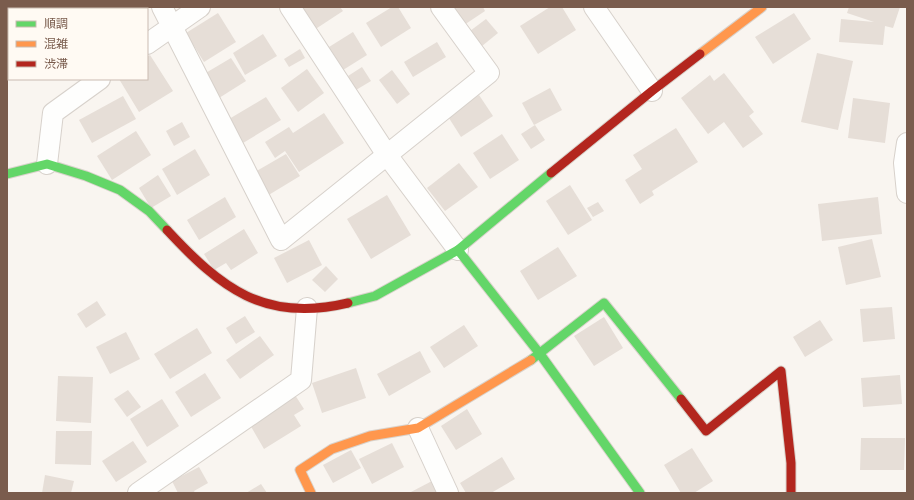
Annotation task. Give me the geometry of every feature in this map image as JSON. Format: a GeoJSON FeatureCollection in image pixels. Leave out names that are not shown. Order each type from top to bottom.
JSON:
{"type":"FeatureCollection","features":[{"type":"Feature","properties":{"kind":"street"},"geometry":{"type":"LineString","coordinates":[[162,7],[281,240],[489,73],[441,7]]}},
{"type":"Feature","properties":{"kind":"street"},"geometry":{"type":"LineString","coordinates":[[148,43],[200,7]]}},
{"type":"Feature","properties":{"kind":"street"},"geometry":{"type":"LineString","coordinates":[[290,7],[387,155],[458,250],[540,354],[640,493]]}},
{"type":"Feature","properties":{"kind":"street"},"geometry":{"type":"LineString","coordinates":[[594,7],[652,91]]}},
{"type":"Feature","properties":{"kind":"street"},"geometry":{"type":"LineString","coordinates":[[7,174],[47,164],[120,190],[149,211],[179,243],[218,279],[240,294],[264,303],[307,308],[338,305],[375,296],[458,250],[652,91],[762,7]]}},
{"type":"Feature","properties":{"kind":"street"},"geometry":{"type":"LineString","coordinates":[[47,164],[53,113],[99,80]]}},
{"type":"Feature","properties":{"kind":"street"},"geometry":{"type":"LineString","coordinates":[[907,143],[904,163],[907,194]]}},
{"type":"Feature","properties":{"kind":"street"},"geometry":{"type":"LineString","coordinates":[[311,493],[300,470],[332,449],[370,436],[418,428],[540,354],[604,303],[706,431],[781,371],[791,463],[791,493]]}},
{"type":"Feature","properties":{"kind":"street"},"geometry":{"type":"LineString","coordinates":[[138,493],[301,380],[307,308]]}},
{"type":"Feature","properties":{"kind":"street"},"geometry":{"type":"LineString","coordinates":[[418,428],[448,493]]}},
{"type":"Feature","properties":{"kind":"building"},"geometry":{"type":"Polygon","coordinates":[[[8,7],[59,7],[57,8],[8,7]]]}},
{"type":"Feature","properties":{"kind":"building"},"geometry":{"type":"Polygon","coordinates":[[[146,7],[146,8],[110,8],[146,7]]]}},
{"type":"Feature","properties":{"kind":"building"},"geometry":{"type":"Polygon","coordinates":[[[304,7],[340,7],[343,11],[314,30],[301,9],[304,7]]]}},
{"type":"Feature","properties":{"kind":"building"},"geometry":{"type":"Polygon","coordinates":[[[392,7],[398,7],[411,28],[381,47],[366,23],[392,7]]]}},
{"type":"Feature","properties":{"kind":"building"},"geometry":{"type":"Polygon","coordinates":[[[448,7],[483,7],[485,11],[461,27],[448,7]]]}},
{"type":"Feature","properties":{"kind":"building"},"geometry":{"type":"Polygon","coordinates":[[[550,7],[562,7],[576,30],[538,54],[520,26],[550,7]]]}},
{"type":"Feature","properties":{"kind":"building"},"geometry":{"type":"Polygon","coordinates":[[[849,7],[900,7],[893,28],[885,26],[883,45],[839,42],[841,19],[874,22],[847,13],[849,7]]]}},
{"type":"Feature","properties":{"kind":"building"},"geometry":{"type":"Polygon","coordinates":[[[218,13],[236,42],[204,62],[186,33],[218,13]]]}},
{"type":"Feature","properties":{"kind":"building"},"geometry":{"type":"Polygon","coordinates":[[[794,13],[811,39],[773,64],[755,37],[794,13]]]}},
{"type":"Feature","properties":{"kind":"building"},"geometry":{"type":"Polygon","coordinates":[[[486,19],[498,33],[482,46],[470,31],[486,19]]]}},
{"type":"Feature","properties":{"kind":"building"},"geometry":{"type":"Polygon","coordinates":[[[353,32],[367,55],[343,70],[329,47],[353,32]]]}},
{"type":"Feature","properties":{"kind":"building"},"geometry":{"type":"Polygon","coordinates":[[[263,34],[277,56],[245,75],[233,53],[263,34]]]}},
{"type":"Feature","properties":{"kind":"building"},"geometry":{"type":"Polygon","coordinates":[[[437,42],[446,57],[413,77],[404,62],[437,42]]]}},
{"type":"Feature","properties":{"kind":"building"},"geometry":{"type":"Polygon","coordinates":[[[300,49],[305,58],[289,67],[284,59],[300,49]]]}},
{"type":"Feature","properties":{"kind":"building"},"geometry":{"type":"Polygon","coordinates":[[[817,53],[853,61],[838,130],[801,122],[817,53]]]}},
{"type":"Feature","properties":{"kind":"building"},"geometry":{"type":"Polygon","coordinates":[[[150,55],[173,91],[139,112],[120,80],[148,80],[148,56],[150,55]]]}},
{"type":"Feature","properties":{"kind":"building"},"geometry":{"type":"Polygon","coordinates":[[[231,58],[246,81],[219,98],[204,74],[231,58]]]}},
{"type":"Feature","properties":{"kind":"building"},"geometry":{"type":"Polygon","coordinates":[[[362,67],[371,81],[356,90],[348,76],[362,67]]]}},
{"type":"Feature","properties":{"kind":"building"},"geometry":{"type":"Polygon","coordinates":[[[307,69],[324,93],[298,112],[281,88],[307,69]]]}},
{"type":"Feature","properties":{"kind":"building"},"geometry":{"type":"Polygon","coordinates":[[[392,70],[410,94],[397,104],[379,80],[392,70]]]}},
{"type":"Feature","properties":{"kind":"building"},"geometry":{"type":"Polygon","coordinates":[[[724,73],[754,112],[749,116],[763,134],[743,148],[724,122],[708,134],[681,98],[710,75],[714,81],[724,73]]]}},
{"type":"Feature","properties":{"kind":"building"},"geometry":{"type":"Polygon","coordinates":[[[550,88],[562,110],[534,125],[522,103],[550,88]]]}},
{"type":"Feature","properties":{"kind":"building"},"geometry":{"type":"Polygon","coordinates":[[[479,95],[493,116],[461,137],[447,115],[479,95]]]}},
{"type":"Feature","properties":{"kind":"building"},"geometry":{"type":"Polygon","coordinates":[[[123,96],[136,119],[92,143],[79,120],[123,96]]]}},
{"type":"Feature","properties":{"kind":"building"},"geometry":{"type":"Polygon","coordinates":[[[266,97],[281,120],[243,143],[229,119],[266,97]]]}},
{"type":"Feature","properties":{"kind":"building"},"geometry":{"type":"Polygon","coordinates":[[[853,98],[890,103],[885,143],[848,138],[853,98]]]}},
{"type":"Feature","properties":{"kind":"building"},"geometry":{"type":"Polygon","coordinates":[[[324,113],[344,143],[299,172],[285,151],[275,158],[265,142],[289,127],[293,133],[324,113]]]}},
{"type":"Feature","properties":{"kind":"building"},"geometry":{"type":"Polygon","coordinates":[[[182,122],[190,137],[174,146],[166,131],[182,122]]]}},
{"type":"Feature","properties":{"kind":"building"},"geometry":{"type":"Polygon","coordinates":[[[535,125],[545,140],[531,149],[521,134],[535,125]]]}},
{"type":"Feature","properties":{"kind":"building"},"geometry":{"type":"Polygon","coordinates":[[[676,128],[698,162],[652,191],[654,195],[640,204],[625,180],[642,169],[633,155],[676,128]]]}},
{"type":"Feature","properties":{"kind":"building"},"geometry":{"type":"Polygon","coordinates":[[[136,131],[151,155],[112,180],[97,156],[136,131]]]}},
{"type":"Feature","properties":{"kind":"building"},"geometry":{"type":"Polygon","coordinates":[[[502,134],[519,160],[490,179],[473,153],[502,134]]]}},
{"type":"Feature","properties":{"kind":"building"},"geometry":{"type":"Polygon","coordinates":[[[195,149],[210,175],[177,195],[162,169],[195,149]]]}},
{"type":"Feature","properties":{"kind":"building"},"geometry":{"type":"Polygon","coordinates":[[[286,154],[300,176],[267,196],[253,173],[286,154]]]}},
{"type":"Feature","properties":{"kind":"building"},"geometry":{"type":"Polygon","coordinates":[[[459,163],[478,187],[445,211],[427,188],[459,163]]]}},
{"type":"Feature","properties":{"kind":"building"},"geometry":{"type":"Polygon","coordinates":[[[158,175],[171,196],[151,208],[139,188],[158,175]]]}},
{"type":"Feature","properties":{"kind":"building"},"geometry":{"type":"Polygon","coordinates":[[[570,185],[592,220],[568,235],[546,201],[570,185]]]}},
{"type":"Feature","properties":{"kind":"building"},"geometry":{"type":"Polygon","coordinates":[[[387,195],[411,235],[371,259],[347,219],[387,195]]]}},
{"type":"Feature","properties":{"kind":"building"},"geometry":{"type":"Polygon","coordinates":[[[225,197],[236,217],[199,240],[187,220],[225,197]]]}},
{"type":"Feature","properties":{"kind":"building"},"geometry":{"type":"Polygon","coordinates":[[[878,197],[882,234],[822,241],[818,204],[878,197]]]}},
{"type":"Feature","properties":{"kind":"building"},"geometry":{"type":"Polygon","coordinates":[[[598,202],[604,211],[593,217],[587,208],[598,202]]]}},
{"type":"Feature","properties":{"kind":"building"},"geometry":{"type":"Polygon","coordinates":[[[244,229],[258,253],[231,270],[226,263],[214,270],[204,254],[244,229]]]}},
{"type":"Feature","properties":{"kind":"building"},"geometry":{"type":"Polygon","coordinates":[[[872,239],[881,277],[846,285],[838,247],[872,239]]]}},
{"type":"Feature","properties":{"kind":"building"},"geometry":{"type":"Polygon","coordinates":[[[309,240],[322,265],[287,283],[274,258],[309,240]]]}},
{"type":"Feature","properties":{"kind":"building"},"geometry":{"type":"Polygon","coordinates":[[[558,247],[577,276],[538,300],[520,271],[558,247]]]}},
{"type":"Feature","properties":{"kind":"building"},"geometry":{"type":"Polygon","coordinates":[[[326,266],[338,279],[325,292],[312,280],[326,266]]]}},
{"type":"Feature","properties":{"kind":"building"},"geometry":{"type":"Polygon","coordinates":[[[97,301],[106,315],[86,328],[77,314],[97,301]]]}},
{"type":"Feature","properties":{"kind":"building"},"geometry":{"type":"Polygon","coordinates":[[[892,307],[895,339],[863,342],[860,309],[892,307]]]}},
{"type":"Feature","properties":{"kind":"building"},"geometry":{"type":"Polygon","coordinates":[[[245,316],[255,332],[236,344],[226,328],[245,316]]]}},
{"type":"Feature","properties":{"kind":"building"},"geometry":{"type":"Polygon","coordinates":[[[604,317],[623,348],[594,366],[574,336],[604,317]]]}},
{"type":"Feature","properties":{"kind":"building"},"geometry":{"type":"Polygon","coordinates":[[[820,320],[833,340],[805,357],[793,337],[820,320]]]}},
{"type":"Feature","properties":{"kind":"building"},"geometry":{"type":"Polygon","coordinates":[[[464,325],[478,346],[444,368],[430,347],[464,325]]]}},
{"type":"Feature","properties":{"kind":"building"},"geometry":{"type":"Polygon","coordinates":[[[197,328],[212,353],[170,379],[154,354],[197,328]]]}},
{"type":"Feature","properties":{"kind":"building"},"geometry":{"type":"Polygon","coordinates":[[[126,332],[140,359],[110,374],[96,347],[126,332]]]}},
{"type":"Feature","properties":{"kind":"building"},"geometry":{"type":"Polygon","coordinates":[[[260,336],[274,355],[240,379],[226,360],[260,336]]]}},
{"type":"Feature","properties":{"kind":"building"},"geometry":{"type":"Polygon","coordinates":[[[420,351],[431,372],[389,396],[377,374],[420,351]]]}},
{"type":"Feature","properties":{"kind":"building"},"geometry":{"type":"Polygon","coordinates":[[[356,368],[366,398],[322,413],[312,383],[356,368]]]}},
{"type":"Feature","properties":{"kind":"building"},"geometry":{"type":"Polygon","coordinates":[[[205,373],[221,398],[191,417],[175,392],[205,373]]]}},
{"type":"Feature","properties":{"kind":"building"},"geometry":{"type":"Polygon","coordinates":[[[900,375],[902,404],[863,407],[861,378],[900,375]]]}},
{"type":"Feature","properties":{"kind":"building"},"geometry":{"type":"Polygon","coordinates":[[[58,376],[93,377],[91,423],[56,421],[58,376]]]}},
{"type":"Feature","properties":{"kind":"building"},"geometry":{"type":"Polygon","coordinates":[[[128,390],[141,407],[127,417],[114,399],[128,390]]]}},
{"type":"Feature","properties":{"kind":"building"},"geometry":{"type":"Polygon","coordinates":[[[295,395],[304,409],[294,415],[301,426],[264,449],[249,423],[295,395]]]}},
{"type":"Feature","properties":{"kind":"building"},"geometry":{"type":"Polygon","coordinates":[[[162,399],[179,426],[147,447],[130,419],[162,399]]]}},
{"type":"Feature","properties":{"kind":"building"},"geometry":{"type":"Polygon","coordinates":[[[467,409],[482,434],[456,450],[441,426],[467,409]]]}},
{"type":"Feature","properties":{"kind":"building"},"geometry":{"type":"Polygon","coordinates":[[[56,431],[92,431],[91,465],[55,464],[56,431]]]}},
{"type":"Feature","properties":{"kind":"building"},"geometry":{"type":"Polygon","coordinates":[[[861,438],[905,438],[904,470],[860,470],[861,438]]]}},
{"type":"Feature","properties":{"kind":"building"},"geometry":{"type":"Polygon","coordinates":[[[133,441],[147,462],[116,482],[102,461],[133,441]]]}},
{"type":"Feature","properties":{"kind":"building"},"geometry":{"type":"Polygon","coordinates":[[[392,443],[404,467],[372,484],[359,459],[392,443]]]}},
{"type":"Feature","properties":{"kind":"building"},"geometry":{"type":"Polygon","coordinates":[[[692,448],[713,481],[694,493],[681,493],[664,465],[692,448]]]}},
{"type":"Feature","properties":{"kind":"building"},"geometry":{"type":"Polygon","coordinates":[[[351,450],[361,468],[333,483],[323,465],[351,450]]]}},
{"type":"Feature","properties":{"kind":"building"},"geometry":{"type":"Polygon","coordinates":[[[502,457],[515,479],[491,493],[466,493],[460,483],[502,457]]]}},
{"type":"Feature","properties":{"kind":"building"},"geometry":{"type":"Polygon","coordinates":[[[199,467],[208,483],[194,491],[195,493],[178,493],[172,481],[199,467]]]}},
{"type":"Feature","properties":{"kind":"building"},"geometry":{"type":"Polygon","coordinates":[[[45,475],[74,481],[71,493],[42,493],[45,475]]]}},
{"type":"Feature","properties":{"kind":"building"},"geometry":{"type":"Polygon","coordinates":[[[432,481],[438,493],[409,493],[432,481]]]}},
{"type":"Feature","properties":{"kind":"building"},"geometry":{"type":"Polygon","coordinates":[[[261,484],[267,493],[246,493],[261,484]]]}},
{"type":"Feature","properties":{"kind":"traffic: fast"},"geometry":{"type":"LineString","coordinates":[[7,174],[47,164],[86,176],[120,190],[149,211],[167,230]]}},
{"type":"Feature","properties":{"kind":"traffic: fast"},"geometry":{"type":"LineString","coordinates":[[348,303],[375,296],[458,250],[551,173]]}},
{"type":"Feature","properties":{"kind":"traffic: fast"},"geometry":{"type":"LineString","coordinates":[[458,250],[540,354],[640,493]]}},
{"type":"Feature","properties":{"kind":"traffic: fast"},"geometry":{"type":"LineString","coordinates":[[531,360],[604,303],[681,399]]}},
{"type":"Feature","properties":{"kind":"traffic: slow"},"geometry":{"type":"LineString","coordinates":[[700,54],[762,7]]}},
{"type":"Feature","properties":{"kind":"traffic: slow"},"geometry":{"type":"LineString","coordinates":[[311,493],[300,470],[332,449],[370,436],[418,428],[531,360]]}},
{"type":"Feature","properties":{"kind":"traffic: jam"},"geometry":{"type":"LineString","coordinates":[[551,173],[700,54]]}},
{"type":"Feature","properties":{"kind":"traffic: jam"},"geometry":{"type":"LineString","coordinates":[[167,230],[206,269],[226,284],[246,296],[268,304],[292,308],[318,308],[348,303]]}},
{"type":"Feature","properties":{"kind":"traffic: jam"},"geometry":{"type":"LineString","coordinates":[[681,399],[706,431],[781,371],[791,463],[791,493]]}}]}
